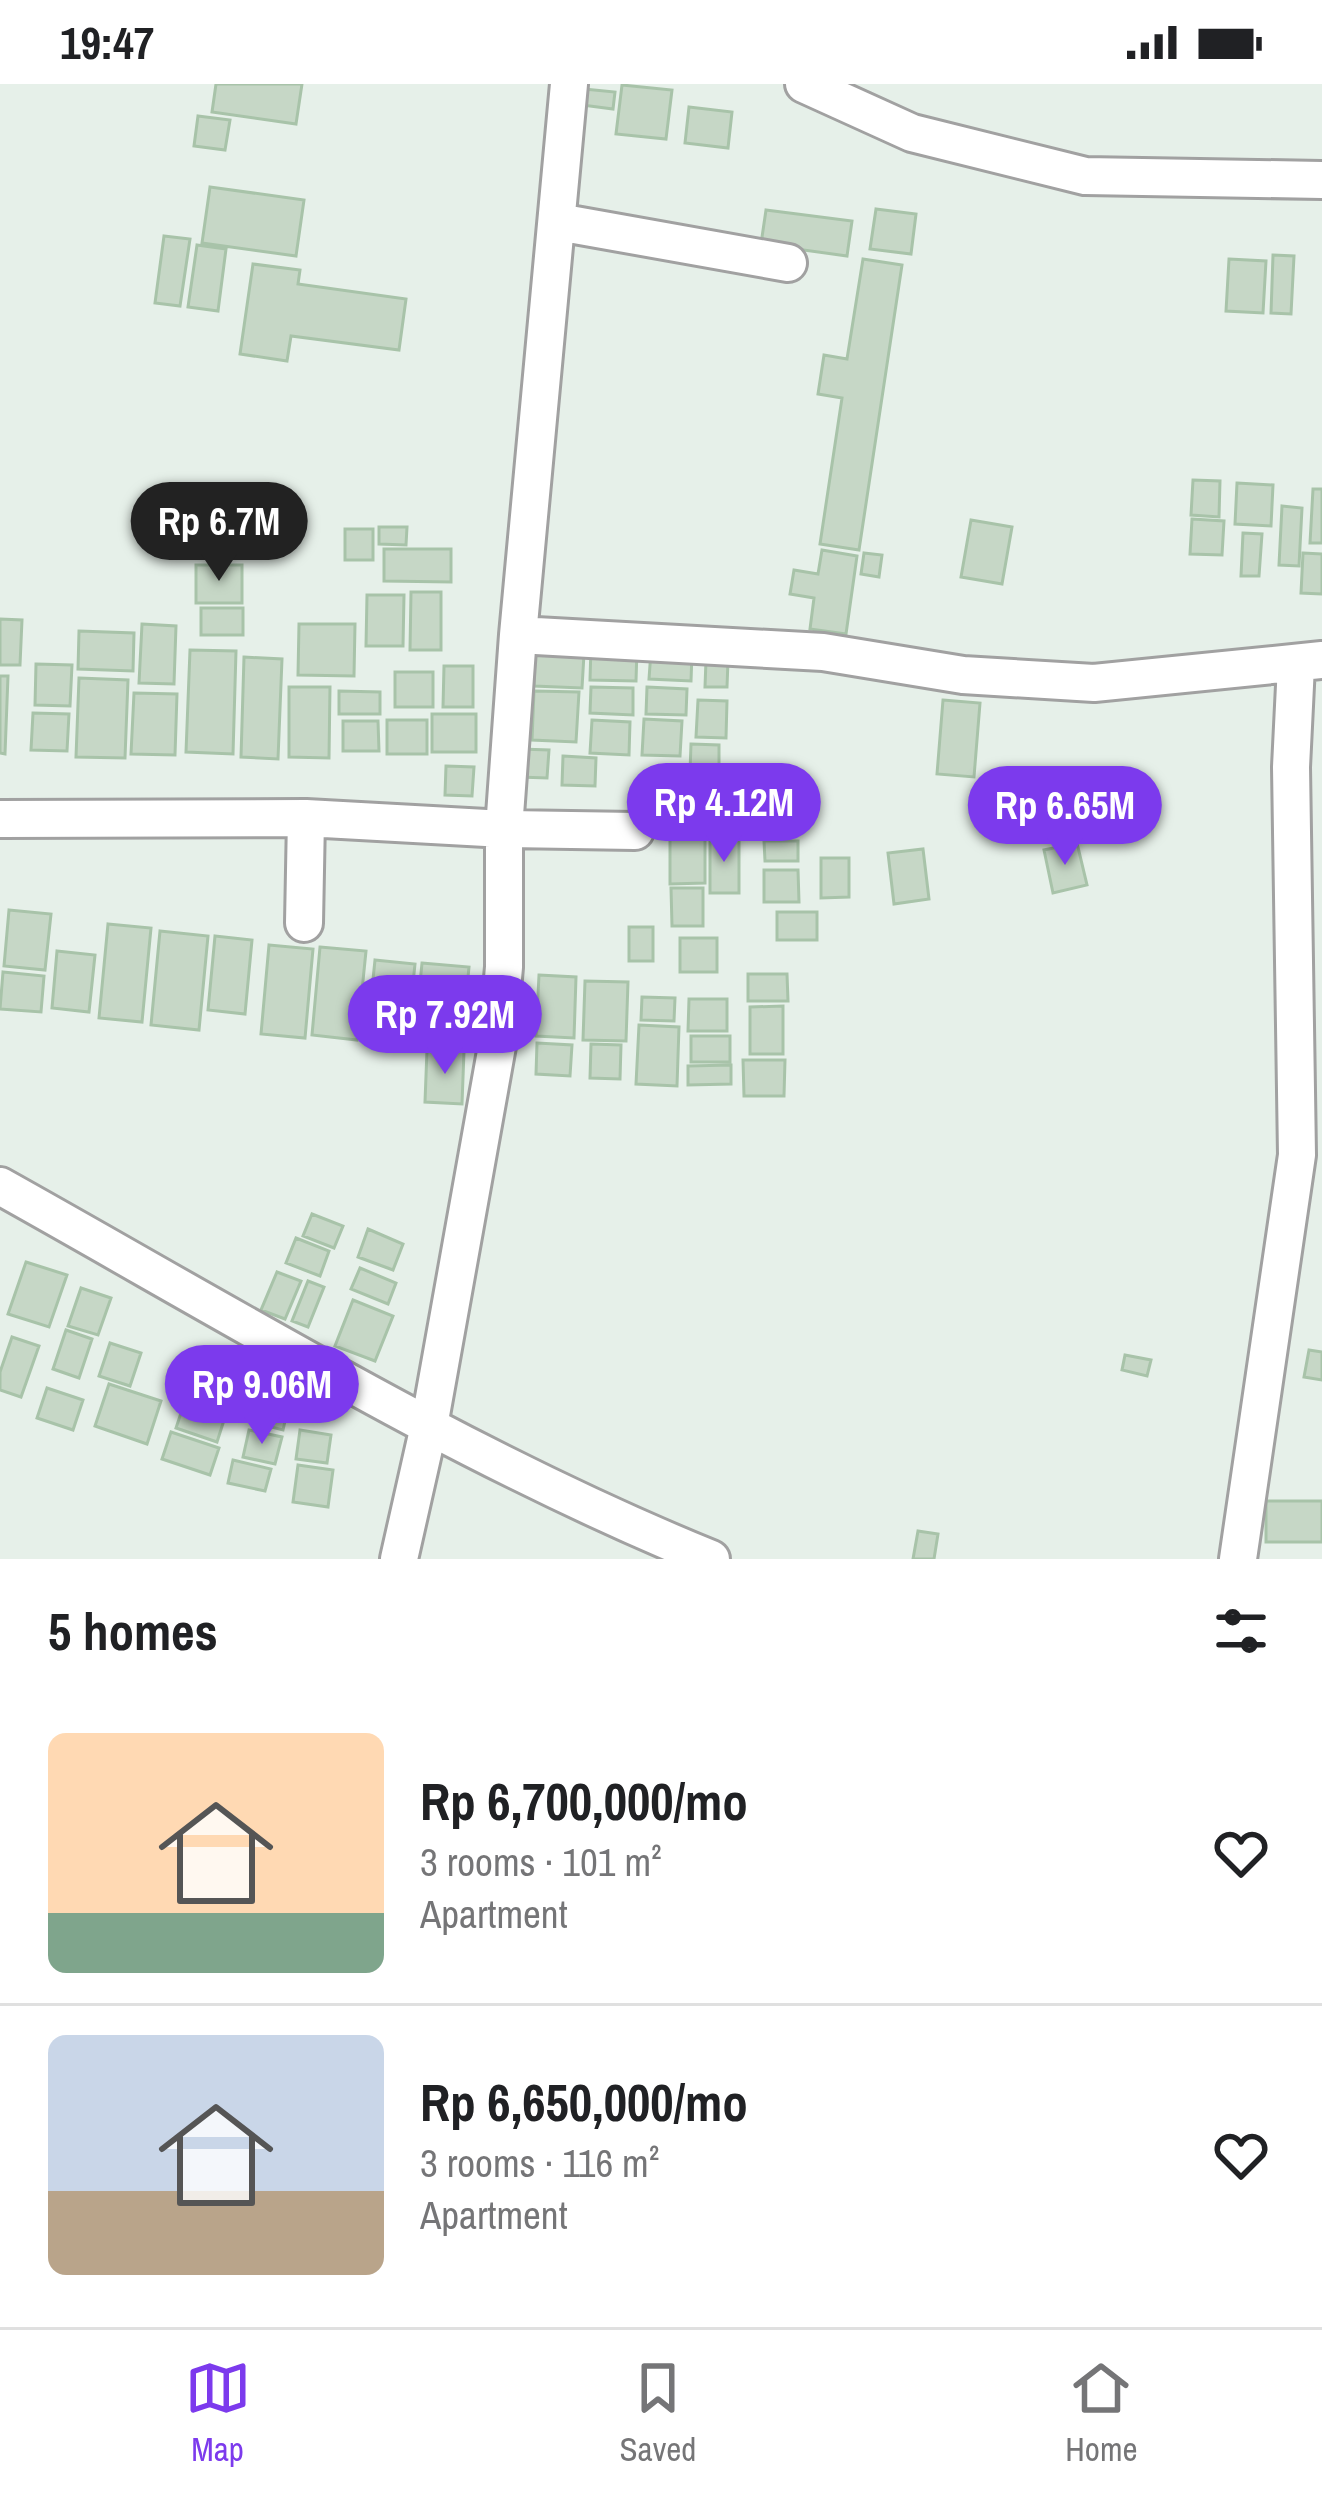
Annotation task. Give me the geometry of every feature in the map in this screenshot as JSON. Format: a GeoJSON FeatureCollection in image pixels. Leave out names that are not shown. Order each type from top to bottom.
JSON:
{"type":"FeatureCollection","features":[{"type":"Feature","properties":{"kind":"street"},"geometry":{"type":"LineString","coordinates":[[399,1559],[429,1426],[497,1046],[504,967],[504,829],[518,635],[569,84]]}},
{"type":"Feature","properties":{"kind":"street"},"geometry":{"type":"LineString","coordinates":[[804,84],[912,133],[1085,176],[1322,180]]}},
{"type":"Feature","properties":{"kind":"street"},"geometry":{"type":"LineString","coordinates":[[558,222],[788,263]]}},
{"type":"Feature","properties":{"kind":"street"},"geometry":{"type":"LineString","coordinates":[[518,635],[823,652],[963,675],[1094,682],[1309,662],[1291,767],[1297,1155],[1238,1559]]}},
{"type":"Feature","properties":{"kind":"street"},"geometry":{"type":"LineString","coordinates":[[304,923],[306,818]]}},
{"type":"Feature","properties":{"kind":"street"},"geometry":{"type":"LineString","coordinates":[[0,819],[306,818],[635,831]]}},
{"type":"Feature","properties":{"kind":"street"},"geometry":{"type":"LineString","coordinates":[[0,1186],[429,1426],[618,1522],[711,1559]]}},
{"type":"Feature","properties":{"kind":"building"},"geometry":{"type":"Polygon","coordinates":[[[216,84],[302,84],[296,124],[212,112],[216,84]]]}},
{"type":"Feature","properties":{"kind":"building"},"geometry":{"type":"Polygon","coordinates":[[[622,85],[672,90],[666,139],[616,134],[622,85]]]}},
{"type":"Feature","properties":{"kind":"building"},"geometry":{"type":"Polygon","coordinates":[[[584,89],[615,92],[613,109],[582,105],[584,89]]]}},
{"type":"Feature","properties":{"kind":"building"},"geometry":{"type":"Polygon","coordinates":[[[689,107],[732,112],[728,148],[685,143],[689,107]]]}},
{"type":"Feature","properties":{"kind":"building"},"geometry":{"type":"Polygon","coordinates":[[[198,116],[230,120],[225,150],[194,146],[198,116]]]}},
{"type":"Feature","properties":{"kind":"building"},"geometry":{"type":"Polygon","coordinates":[[[210,187],[304,200],[296,256],[202,243],[210,187]]]}},
{"type":"Feature","properties":{"kind":"building"},"geometry":{"type":"Polygon","coordinates":[[[876,209],[916,214],[911,254],[870,249],[876,209]]]}},
{"type":"Feature","properties":{"kind":"building"},"geometry":{"type":"Polygon","coordinates":[[[766,210],[852,221],[847,256],[761,244],[766,210]]]}},
{"type":"Feature","properties":{"kind":"building"},"geometry":{"type":"Polygon","coordinates":[[[164,236],[190,239],[180,306],[155,303],[164,236]]]}},
{"type":"Feature","properties":{"kind":"building"},"geometry":{"type":"Polygon","coordinates":[[[197,245],[226,249],[218,311],[188,307],[197,245]]]}},
{"type":"Feature","properties":{"kind":"building"},"geometry":{"type":"Polygon","coordinates":[[[1273,255],[1294,256],[1291,314],[1271,313],[1273,255]]]}},
{"type":"Feature","properties":{"kind":"building"},"geometry":{"type":"Polygon","coordinates":[[[863,259],[902,265],[859,550],[820,544],[842,398],[818,394],[824,355],[847,359],[863,259]]]}},
{"type":"Feature","properties":{"kind":"building"},"geometry":{"type":"Polygon","coordinates":[[[1229,259],[1266,261],[1263,313],[1226,311],[1229,259]]]}},
{"type":"Feature","properties":{"kind":"building"},"geometry":{"type":"Polygon","coordinates":[[[253,264],[300,270],[298,284],[406,299],[399,350],[291,336],[287,361],[240,354],[253,264]]]}},
{"type":"Feature","properties":{"kind":"building"},"geometry":{"type":"Polygon","coordinates":[[[1193,480],[1220,481],[1219,517],[1191,515],[1193,480]]]}},
{"type":"Feature","properties":{"kind":"building"},"geometry":{"type":"Polygon","coordinates":[[[1237,483],[1273,485],[1271,526],[1235,524],[1237,483]]]}},
{"type":"Feature","properties":{"kind":"building"},"geometry":{"type":"Polygon","coordinates":[[[1313,489],[1322,489],[1322,543],[1310,543],[1313,489]]]}},
{"type":"Feature","properties":{"kind":"building"},"geometry":{"type":"Polygon","coordinates":[[[1282,506],[1302,508],[1299,566],[1279,565],[1282,506]]]}},
{"type":"Feature","properties":{"kind":"building"},"geometry":{"type":"Polygon","coordinates":[[[1192,519],[1224,521],[1222,555],[1190,554],[1192,519]]]}},
{"type":"Feature","properties":{"kind":"building"},"geometry":{"type":"Polygon","coordinates":[[[971,520],[1012,527],[1002,584],[961,577],[971,520]]]}},
{"type":"Feature","properties":{"kind":"building"},"geometry":{"type":"Polygon","coordinates":[[[379,527],[407,527],[406,545],[379,544],[379,527]]]}},
{"type":"Feature","properties":{"kind":"building"},"geometry":{"type":"Polygon","coordinates":[[[345,529],[373,529],[373,560],[345,560],[345,529]]]}},
{"type":"Feature","properties":{"kind":"building"},"geometry":{"type":"Polygon","coordinates":[[[1243,533],[1262,534],[1259,576],[1241,576],[1243,533]]]}},
{"type":"Feature","properties":{"kind":"building"},"geometry":{"type":"Polygon","coordinates":[[[205,535],[239,535],[239,556],[205,556],[205,535]]]}},
{"type":"Feature","properties":{"kind":"building"},"geometry":{"type":"Polygon","coordinates":[[[384,549],[451,549],[451,582],[384,581],[384,549]]]}},
{"type":"Feature","properties":{"kind":"building"},"geometry":{"type":"Polygon","coordinates":[[[822,550],[857,556],[846,634],[810,629],[814,598],[790,594],[794,570],[818,574],[822,550]]]}},
{"type":"Feature","properties":{"kind":"building"},"geometry":{"type":"Polygon","coordinates":[[[864,553],[882,555],[879,577],[861,574],[864,553]]]}},
{"type":"Feature","properties":{"kind":"building"},"geometry":{"type":"Polygon","coordinates":[[[1303,553],[1322,554],[1322,594],[1301,593],[1303,553]]]}},
{"type":"Feature","properties":{"kind":"building"},"geometry":{"type":"Polygon","coordinates":[[[196,565],[242,565],[242,603],[196,603],[196,565]]]}},
{"type":"Feature","properties":{"kind":"building"},"geometry":{"type":"Polygon","coordinates":[[[411,592],[441,592],[441,650],[410,650],[411,592]]]}},
{"type":"Feature","properties":{"kind":"building"},"geometry":{"type":"Polygon","coordinates":[[[367,595],[404,595],[403,646],[366,646],[367,595]]]}},
{"type":"Feature","properties":{"kind":"building"},"geometry":{"type":"Polygon","coordinates":[[[201,608],[243,608],[243,635],[201,635],[201,608]]]}},
{"type":"Feature","properties":{"kind":"building"},"geometry":{"type":"Polygon","coordinates":[[[0,619],[22,620],[20,665],[0,665],[0,619]]]}},
{"type":"Feature","properties":{"kind":"building"},"geometry":{"type":"Polygon","coordinates":[[[142,624],[176,626],[174,684],[139,683],[142,624]]]}},
{"type":"Feature","properties":{"kind":"building"},"geometry":{"type":"Polygon","coordinates":[[[299,624],[355,624],[354,676],[298,675],[299,624]]]}},
{"type":"Feature","properties":{"kind":"building"},"geometry":{"type":"Polygon","coordinates":[[[79,631],[134,633],[133,671],[78,669],[79,631]]]}},
{"type":"Feature","properties":{"kind":"building"},"geometry":{"type":"Polygon","coordinates":[[[591,647],[637,649],[636,681],[590,680],[591,647]]]}},
{"type":"Feature","properties":{"kind":"building"},"geometry":{"type":"Polygon","coordinates":[[[190,650],[236,651],[233,754],[186,752],[190,650]]]}},
{"type":"Feature","properties":{"kind":"building"},"geometry":{"type":"Polygon","coordinates":[[[535,651],[584,654],[582,688],[534,686],[535,651]]]}},
{"type":"Feature","properties":{"kind":"building"},"geometry":{"type":"Polygon","coordinates":[[[651,651],[692,653],[691,681],[649,679],[651,651]]]}},
{"type":"Feature","properties":{"kind":"building"},"geometry":{"type":"Polygon","coordinates":[[[244,657],[282,659],[278,759],[241,757],[244,657]]]}},
{"type":"Feature","properties":{"kind":"building"},"geometry":{"type":"Polygon","coordinates":[[[706,660],[728,661],[727,687],[705,687],[706,660]]]}},
{"type":"Feature","properties":{"kind":"building"},"geometry":{"type":"Polygon","coordinates":[[[36,664],[72,665],[70,706],[35,705],[36,664]]]}},
{"type":"Feature","properties":{"kind":"building"},"geometry":{"type":"Polygon","coordinates":[[[444,666],[473,666],[473,707],[443,707],[444,666]]]}},
{"type":"Feature","properties":{"kind":"building"},"geometry":{"type":"Polygon","coordinates":[[[395,672],[433,672],[433,707],[395,707],[395,672]]]}},
{"type":"Feature","properties":{"kind":"building"},"geometry":{"type":"Polygon","coordinates":[[[0,676],[8,676],[5,754],[0,753],[0,676]]]}},
{"type":"Feature","properties":{"kind":"building"},"geometry":{"type":"Polygon","coordinates":[[[79,678],[128,680],[125,758],[76,757],[79,678]]]}},
{"type":"Feature","properties":{"kind":"building"},"geometry":{"type":"Polygon","coordinates":[[[289,687],[330,687],[329,758],[289,757],[289,687]]]}},
{"type":"Feature","properties":{"kind":"building"},"geometry":{"type":"Polygon","coordinates":[[[591,687],[633,688],[633,715],[590,713],[591,687]]]}},
{"type":"Feature","properties":{"kind":"building"},"geometry":{"type":"Polygon","coordinates":[[[647,687],[687,689],[686,715],[646,714],[647,687]]]}},
{"type":"Feature","properties":{"kind":"building"},"geometry":{"type":"Polygon","coordinates":[[[339,691],[380,692],[380,714],[339,714],[339,691]]]}},
{"type":"Feature","properties":{"kind":"building"},"geometry":{"type":"Polygon","coordinates":[[[534,691],[579,692],[576,742],[532,740],[534,691]]]}},
{"type":"Feature","properties":{"kind":"building"},"geometry":{"type":"Polygon","coordinates":[[[134,693],[177,694],[175,755],[131,754],[134,693]]]}},
{"type":"Feature","properties":{"kind":"building"},"geometry":{"type":"Polygon","coordinates":[[[698,700],[727,701],[726,738],[696,737],[698,700]]]}},
{"type":"Feature","properties":{"kind":"building"},"geometry":{"type":"Polygon","coordinates":[[[943,700],[980,703],[974,777],[937,774],[943,700]]]}},
{"type":"Feature","properties":{"kind":"building"},"geometry":{"type":"Polygon","coordinates":[[[33,713],[69,714],[67,751],[31,750],[33,713]]]}},
{"type":"Feature","properties":{"kind":"building"},"geometry":{"type":"Polygon","coordinates":[[[432,714],[476,714],[476,752],[432,752],[432,714]]]}},
{"type":"Feature","properties":{"kind":"building"},"geometry":{"type":"Polygon","coordinates":[[[644,719],[682,721],[680,756],[642,755],[644,719]]]}},
{"type":"Feature","properties":{"kind":"building"},"geometry":{"type":"Polygon","coordinates":[[[387,720],[427,720],[427,754],[387,754],[387,720]]]}},
{"type":"Feature","properties":{"kind":"building"},"geometry":{"type":"Polygon","coordinates":[[[592,720],[630,722],[629,755],[590,753],[592,720]]]}},
{"type":"Feature","properties":{"kind":"building"},"geometry":{"type":"Polygon","coordinates":[[[343,721],[378,721],[379,751],[343,751],[343,721]]]}},
{"type":"Feature","properties":{"kind":"building"},"geometry":{"type":"Polygon","coordinates":[[[691,744],[719,745],[719,773],[690,772],[691,744]]]}},
{"type":"Feature","properties":{"kind":"building"},"geometry":{"type":"Polygon","coordinates":[[[520,749],[549,750],[547,778],[519,777],[520,749]]]}},
{"type":"Feature","properties":{"kind":"building"},"geometry":{"type":"Polygon","coordinates":[[[563,756],[596,758],[595,786],[562,785],[563,756]]]}},
{"type":"Feature","properties":{"kind":"building"},"geometry":{"type":"Polygon","coordinates":[[[446,766],[474,767],[472,796],[445,795],[446,766]]]}},
{"type":"Feature","properties":{"kind":"building"},"geometry":{"type":"Polygon","coordinates":[[[671,785],[702,785],[702,826],[671,826],[671,785]]]}},
{"type":"Feature","properties":{"kind":"building"},"geometry":{"type":"Polygon","coordinates":[[[708,788],[733,788],[733,829],[708,829],[708,788]]]}},
{"type":"Feature","properties":{"kind":"building"},"geometry":{"type":"Polygon","coordinates":[[[670,833],[705,833],[705,883],[670,884],[670,833]]]}},
{"type":"Feature","properties":{"kind":"building"},"geometry":{"type":"Polygon","coordinates":[[[710,837],[739,837],[739,893],[710,893],[710,837]]]}},
{"type":"Feature","properties":{"kind":"building"},"geometry":{"type":"Polygon","coordinates":[[[764,841],[798,841],[798,861],[765,861],[764,841]]]}},
{"type":"Feature","properties":{"kind":"building"},"geometry":{"type":"Polygon","coordinates":[[[1077,843],[1087,885],[1053,893],[1044,850],[1077,843]]]}},
{"type":"Feature","properties":{"kind":"building"},"geometry":{"type":"Polygon","coordinates":[[[923,849],[929,899],[894,904],[888,853],[923,849]]]}},
{"type":"Feature","properties":{"kind":"building"},"geometry":{"type":"Polygon","coordinates":[[[821,858],[849,858],[849,897],[821,898],[821,858]]]}},
{"type":"Feature","properties":{"kind":"building"},"geometry":{"type":"Polygon","coordinates":[[[764,870],[798,870],[799,902],[764,902],[764,870]]]}},
{"type":"Feature","properties":{"kind":"building"},"geometry":{"type":"Polygon","coordinates":[[[671,888],[703,888],[703,926],[672,926],[671,888]]]}},
{"type":"Feature","properties":{"kind":"building"},"geometry":{"type":"Polygon","coordinates":[[[9,910],[51,914],[45,970],[4,966],[9,910]]]}},
{"type":"Feature","properties":{"kind":"building"},"geometry":{"type":"Polygon","coordinates":[[[777,912],[817,912],[817,940],[777,940],[777,912]]]}},
{"type":"Feature","properties":{"kind":"building"},"geometry":{"type":"Polygon","coordinates":[[[108,924],[151,928],[142,1022],[99,1018],[108,924]]]}},
{"type":"Feature","properties":{"kind":"building"},"geometry":{"type":"Polygon","coordinates":[[[629,927],[653,927],[653,961],[629,961],[629,927]]]}},
{"type":"Feature","properties":{"kind":"building"},"geometry":{"type":"Polygon","coordinates":[[[160,931],[208,936],[199,1030],[151,1025],[160,931]]]}},
{"type":"Feature","properties":{"kind":"building"},"geometry":{"type":"Polygon","coordinates":[[[215,936],[252,940],[245,1014],[208,1010],[215,936]]]}},
{"type":"Feature","properties":{"kind":"building"},"geometry":{"type":"Polygon","coordinates":[[[680,938],[717,938],[717,972],[680,972],[680,938]]]}},
{"type":"Feature","properties":{"kind":"building"},"geometry":{"type":"Polygon","coordinates":[[[269,945],[313,949],[305,1038],[261,1034],[269,945]]]}},
{"type":"Feature","properties":{"kind":"building"},"geometry":{"type":"Polygon","coordinates":[[[320,947],[366,951],[357,1040],[312,1035],[320,947]]]}},
{"type":"Feature","properties":{"kind":"building"},"geometry":{"type":"Polygon","coordinates":[[[57,951],[95,955],[89,1012],[52,1008],[57,951]]]}},
{"type":"Feature","properties":{"kind":"building"},"geometry":{"type":"Polygon","coordinates":[[[375,960],[415,964],[409,1021],[369,1018],[375,960]]]}},
{"type":"Feature","properties":{"kind":"building"},"geometry":{"type":"Polygon","coordinates":[[[422,963],[469,967],[462,1038],[415,1034],[422,963]]]}},
{"type":"Feature","properties":{"kind":"building"},"geometry":{"type":"Polygon","coordinates":[[[3,972],[44,976],[41,1012],[0,1009],[3,972]]]}},
{"type":"Feature","properties":{"kind":"building"},"geometry":{"type":"Polygon","coordinates":[[[748,974],[787,974],[788,1001],[748,1001],[748,974]]]}},
{"type":"Feature","properties":{"kind":"building"},"geometry":{"type":"Polygon","coordinates":[[[539,975],[576,977],[574,1038],[536,1036],[539,975]]]}},
{"type":"Feature","properties":{"kind":"building"},"geometry":{"type":"Polygon","coordinates":[[[585,981],[628,982],[626,1041],[583,1040],[585,981]]]}},
{"type":"Feature","properties":{"kind":"building"},"geometry":{"type":"Polygon","coordinates":[[[642,997],[675,998],[674,1021],[641,1020],[642,997]]]}},
{"type":"Feature","properties":{"kind":"building"},"geometry":{"type":"Polygon","coordinates":[[[689,999],[727,999],[727,1031],[688,1031],[689,999]]]}},
{"type":"Feature","properties":{"kind":"building"},"geometry":{"type":"Polygon","coordinates":[[[783,1006],[783,1054],[750,1054],[750,1007],[783,1006]]]}},
{"type":"Feature","properties":{"kind":"building"},"geometry":{"type":"Polygon","coordinates":[[[639,1025],[679,1027],[677,1086],[636,1084],[639,1025]]]}},
{"type":"Feature","properties":{"kind":"building"},"geometry":{"type":"Polygon","coordinates":[[[691,1036],[730,1036],[730,1062],[691,1062],[691,1036]]]}},
{"type":"Feature","properties":{"kind":"building"},"geometry":{"type":"Polygon","coordinates":[[[537,1043],[572,1045],[570,1076],[536,1074],[537,1043]]]}},
{"type":"Feature","properties":{"kind":"building"},"geometry":{"type":"Polygon","coordinates":[[[591,1044],[621,1045],[620,1079],[590,1078],[591,1044]]]}},
{"type":"Feature","properties":{"kind":"building"},"geometry":{"type":"Polygon","coordinates":[[[427,1050],[464,1051],[462,1104],[425,1102],[427,1050]]]}},
{"type":"Feature","properties":{"kind":"building"},"geometry":{"type":"Polygon","coordinates":[[[743,1060],[785,1060],[784,1096],[744,1096],[743,1060]]]}},
{"type":"Feature","properties":{"kind":"building"},"geometry":{"type":"Polygon","coordinates":[[[731,1065],[731,1084],[688,1085],[688,1066],[731,1065]]]}},
{"type":"Feature","properties":{"kind":"building"},"geometry":{"type":"Polygon","coordinates":[[[312,1214],[343,1226],[334,1248],[303,1236],[312,1214]]]}},
{"type":"Feature","properties":{"kind":"building"},"geometry":{"type":"Polygon","coordinates":[[[368,1229],[403,1244],[393,1270],[358,1257],[368,1229]]]}},
{"type":"Feature","properties":{"kind":"building"},"geometry":{"type":"Polygon","coordinates":[[[296,1238],[329,1251],[320,1276],[286,1263],[296,1238]]]}},
{"type":"Feature","properties":{"kind":"building"},"geometry":{"type":"Polygon","coordinates":[[[26,1262],[67,1275],[49,1327],[8,1314],[26,1262]]]}},
{"type":"Feature","properties":{"kind":"building"},"geometry":{"type":"Polygon","coordinates":[[[360,1268],[396,1283],[388,1304],[351,1289],[360,1268]]]}},
{"type":"Feature","properties":{"kind":"building"},"geometry":{"type":"Polygon","coordinates":[[[277,1272],[301,1281],[285,1319],[261,1310],[277,1272]]]}},
{"type":"Feature","properties":{"kind":"building"},"geometry":{"type":"Polygon","coordinates":[[[308,1281],[324,1287],[308,1327],[292,1321],[308,1281]]]}},
{"type":"Feature","properties":{"kind":"building"},"geometry":{"type":"Polygon","coordinates":[[[81,1288],[111,1298],[98,1335],[68,1326],[81,1288]]]}},
{"type":"Feature","properties":{"kind":"building"},"geometry":{"type":"Polygon","coordinates":[[[353,1300],[393,1316],[375,1361],[335,1346],[353,1300]]]}},
{"type":"Feature","properties":{"kind":"building"},"geometry":{"type":"Polygon","coordinates":[[[66,1330],[92,1339],[79,1378],[53,1369],[66,1330]]]}},
{"type":"Feature","properties":{"kind":"building"},"geometry":{"type":"Polygon","coordinates":[[[12,1337],[39,1346],[21,1397],[0,1390],[0,1372],[12,1337]]]}},
{"type":"Feature","properties":{"kind":"building"},"geometry":{"type":"Polygon","coordinates":[[[110,1343],[141,1353],[130,1386],[99,1376],[110,1343]]]}},
{"type":"Feature","properties":{"kind":"building"},"geometry":{"type":"Polygon","coordinates":[[[1309,1350],[1322,1352],[1322,1380],[1304,1377],[1309,1350]]]}},
{"type":"Feature","properties":{"kind":"building"},"geometry":{"type":"Polygon","coordinates":[[[1125,1355],[1151,1360],[1147,1376],[1122,1370],[1125,1355]]]}},
{"type":"Feature","properties":{"kind":"building"},"geometry":{"type":"Polygon","coordinates":[[[200,1362],[238,1374],[226,1409],[188,1397],[200,1362]]]}},
{"type":"Feature","properties":{"kind":"building"},"geometry":{"type":"Polygon","coordinates":[[[109,1384],[161,1401],[147,1444],[95,1426],[109,1384]]]}},
{"type":"Feature","properties":{"kind":"building"},"geometry":{"type":"Polygon","coordinates":[[[255,1387],[291,1395],[283,1430],[247,1421],[255,1387]]]}},
{"type":"Feature","properties":{"kind":"building"},"geometry":{"type":"Polygon","coordinates":[[[47,1388],[83,1400],[73,1430],[37,1418],[47,1388]]]}},
{"type":"Feature","properties":{"kind":"building"},"geometry":{"type":"Polygon","coordinates":[[[184,1404],[225,1417],[217,1442],[176,1428],[184,1404]]]}},
{"type":"Feature","properties":{"kind":"building"},"geometry":{"type":"Polygon","coordinates":[[[249,1430],[282,1437],[275,1464],[243,1457],[249,1430]]]}},
{"type":"Feature","properties":{"kind":"building"},"geometry":{"type":"Polygon","coordinates":[[[300,1430],[331,1435],[327,1463],[296,1459],[300,1430]]]}},
{"type":"Feature","properties":{"kind":"building"},"geometry":{"type":"Polygon","coordinates":[[[171,1432],[219,1448],[210,1475],[162,1459],[171,1432]]]}},
{"type":"Feature","properties":{"kind":"building"},"geometry":{"type":"Polygon","coordinates":[[[233,1460],[271,1469],[265,1491],[228,1483],[233,1460]]]}},
{"type":"Feature","properties":{"kind":"building"},"geometry":{"type":"Polygon","coordinates":[[[298,1465],[333,1470],[328,1507],[293,1502],[298,1465]]]}},
{"type":"Feature","properties":{"kind":"building"},"geometry":{"type":"Polygon","coordinates":[[[1266,1501],[1322,1501],[1322,1542],[1266,1542],[1266,1501]]]}},
{"type":"Feature","properties":{"kind":"building"},"geometry":{"type":"Polygon","coordinates":[[[918,1531],[938,1534],[934,1559],[913,1559],[918,1531]]]}}]}
